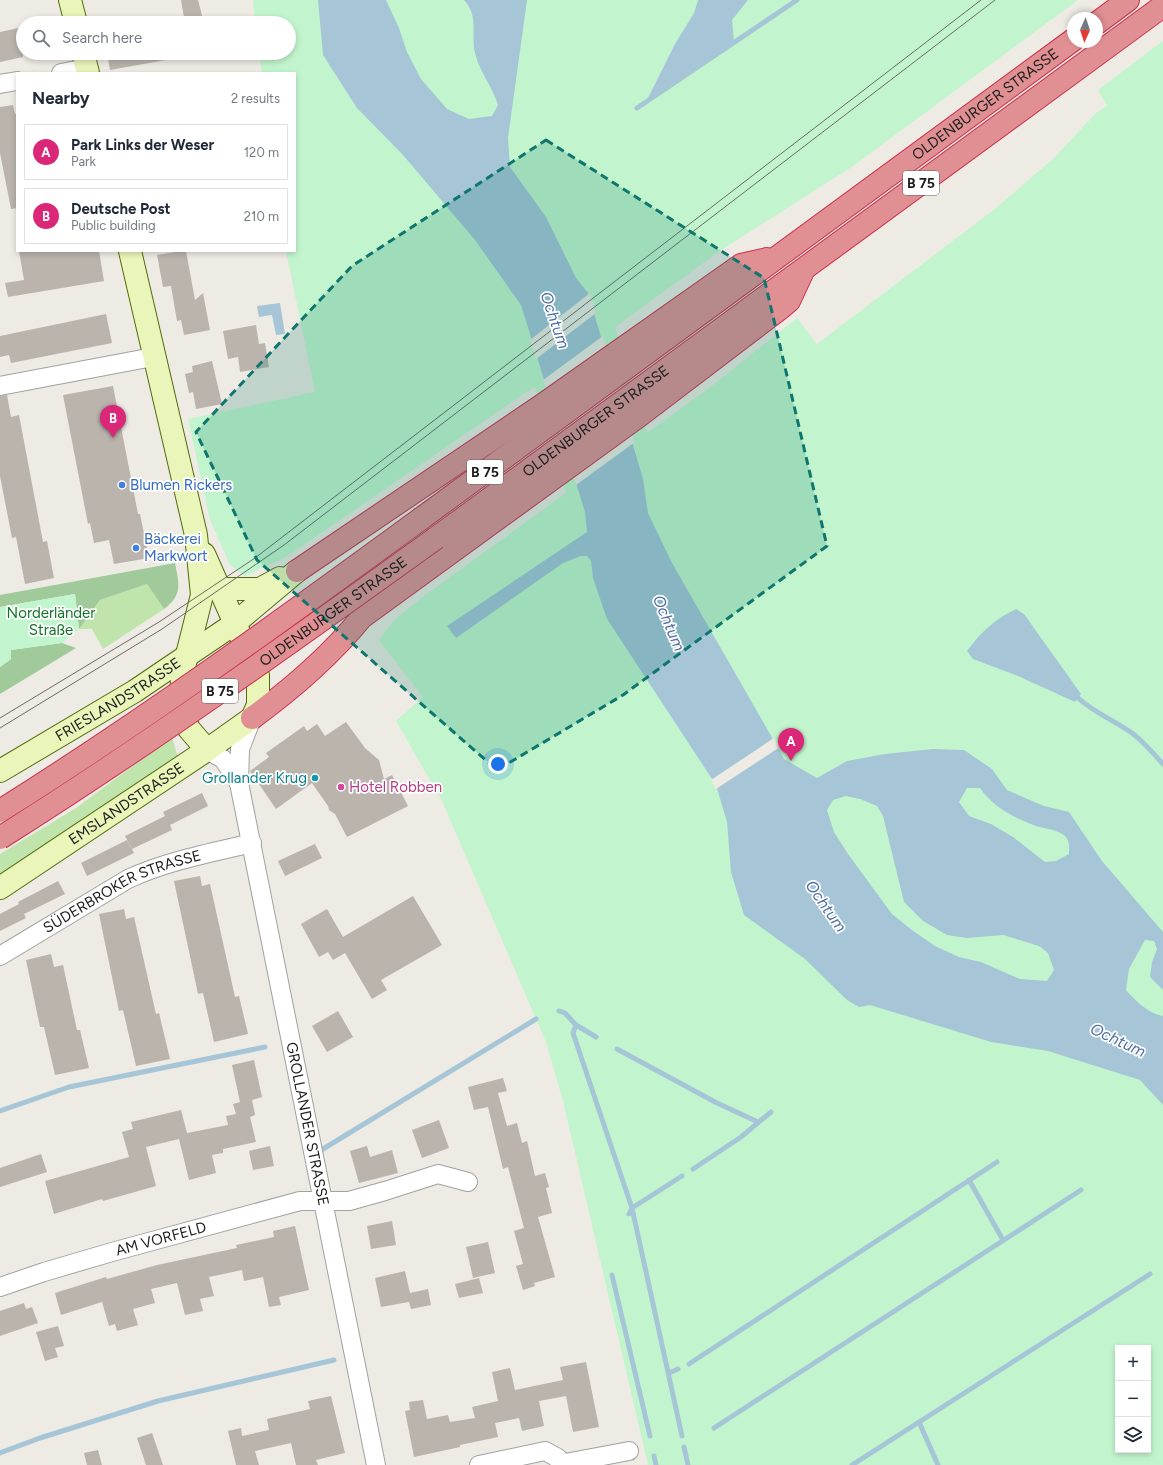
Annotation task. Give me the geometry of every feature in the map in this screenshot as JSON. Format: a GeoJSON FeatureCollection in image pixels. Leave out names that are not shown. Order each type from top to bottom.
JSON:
{"type":"FeatureCollection","features":[{"type":"Feature","properties":{"kind":"highway"},"geometry":{"type":"LineString","coordinates":[[1103,19],[1128,0]]}},
{"type":"Feature","properties":{"kind":"highway","name":"OLDENBURGER STRASSE"},"geometry":{"type":"LineString","coordinates":[[0,838],[276,654],[1163,6]]}},
{"type":"Feature","properties":{"kind":"highway","name":"OLDENBURGER STRASSE"},"geometry":{"type":"LineString","coordinates":[[0,811],[93,750],[272,627],[627,369],[1067,44]]}},
{"type":"Feature","properties":{"kind":"highway"},"geometry":{"type":"LineString","coordinates":[[297,571],[541,406],[621,348],[741,265],[780,256]]}},
{"type":"Feature","properties":{"kind":"highway"},"geometry":{"type":"LineString","coordinates":[[252,718],[281,697],[344,639],[362,617],[640,415],[742,339],[789,301],[805,268]]}},
{"type":"Feature","properties":{"kind":"street"},"geometry":{"type":"LineString","coordinates":[[70,0],[74,16]]}},
{"type":"Feature","properties":{"kind":"street"},"geometry":{"type":"LineString","coordinates":[[64,72],[86,65]]}},
{"type":"Feature","properties":{"kind":"street"},"geometry":{"type":"LineString","coordinates":[[0,84],[16,81]]}},
{"type":"Feature","properties":{"kind":"street"},"geometry":{"type":"LineString","coordinates":[[130,252],[196,535],[202,595],[187,655]]}},
{"type":"Feature","properties":{"kind":"street"},"geometry":{"type":"LineString","coordinates":[[0,386],[154,357]]}},
{"type":"Feature","properties":{"kind":"street"},"geometry":{"type":"LineString","coordinates":[[196,535],[234,624]]}},
{"type":"Feature","properties":{"kind":"street"},"geometry":{"type":"LineString","coordinates":[[219,589],[260,589],[297,571]]}},
{"type":"Feature","properties":{"kind":"street","name":"FRIESLANDSTRASSE"},"geometry":{"type":"LineString","coordinates":[[0,771],[134,691],[234,624],[297,571]]}},
{"type":"Feature","properties":{"kind":"street","name":"GROLLANDER STRASSE"},"geometry":{"type":"LineString","coordinates":[[234,624],[258,674],[258,705],[240,749],[239,783],[324,1200],[376,1465]]}},
{"type":"Feature","properties":{"kind":"street","name":"GROLLANDER STRASSE"},"geometry":{"type":"LineString","coordinates":[[187,655],[182,675],[181,710],[189,729],[207,750],[223,759],[239,783]]}},
{"type":"Feature","properties":{"kind":"street","name":"EMSLANDSTRASSE"},"geometry":{"type":"LineString","coordinates":[[0,888],[207,750],[252,718]]}},
{"type":"Feature","properties":{"kind":"street","name":"SÜDERBROKER STRASSE"},"geometry":{"type":"LineString","coordinates":[[0,956],[128,879],[190,858],[252,843]]}},
{"type":"Feature","properties":{"kind":"street","name":"AM VORFELD"},"geometry":{"type":"LineString","coordinates":[[0,1287],[97,1257],[300,1201],[349,1200],[385,1191],[438,1174],[468,1182]]}},
{"type":"Feature","properties":{"kind":"street"},"geometry":{"type":"LineString","coordinates":[[479,1465],[545,1451],[558,1458],[560,1465],[629,1451]]}},
{"type":"Feature","properties":{"kind":"highlighted area"},"geometry":{"type":"Polygon","coordinates":[[[546,140],[764,278],[827,546],[623,695],[497,770],[257,560],[196,432],[352,266],[546,140]]]}},
{"type":"Feature","properties":{"kind":"green space"},"geometry":{"type":"Polygon","coordinates":[[[253,0],[1078,0],[853,166],[718,252],[615,327],[647,433],[708,389],[797,318],[817,344],[991,212],[1053,159],[1096,113],[1107,106],[1098,90],[1163,41],[1163,1465],[648,1465],[563,1101],[546,1042],[442,801],[396,721],[423,697],[379,640],[394,621],[420,599],[566,493],[535,386],[286,557],[245,576],[230,565],[210,520],[188,419],[315,392],[286,252],[296,252],[296,72],[262,72],[260,60],[296,60],[296,16],[254,16],[253,0]]]}},
{"type":"Feature","properties":{"kind":"green space"},"geometry":{"type":"Polygon","coordinates":[[[175,563],[178,577],[177,594],[170,604],[164,609],[147,584],[100,600],[79,629],[75,594],[0,607],[0,595],[175,563]]]}},
{"type":"Feature","properties":{"kind":"green space"},"geometry":{"type":"Polygon","coordinates":[[[147,584],[164,609],[103,649],[92,629],[79,629],[100,600],[147,584]]]}},
{"type":"Feature","properties":{"kind":"green space","name":"Norderländer Straße"},"geometry":{"type":"Polygon","coordinates":[[[75,594],[79,629],[62,643],[11,650],[11,659],[0,667],[0,607],[75,594]]]}},
{"type":"Feature","properties":{"kind":"green space"},"geometry":{"type":"Polygon","coordinates":[[[62,643],[76,648],[0,694],[0,667],[11,659],[11,650],[62,643]]]}},
{"type":"Feature","properties":{"kind":"green space"},"geometry":{"type":"Polygon","coordinates":[[[172,737],[178,758],[0,876],[0,854],[76,808],[172,737]]]}},
{"type":"Feature","properties":{"kind":"water","name":"Ochtum"},"geometry":{"type":"Polygon","coordinates":[[[318,0],[386,0],[399,28],[407,52],[421,79],[447,109],[469,119],[492,116],[498,105],[478,63],[474,48],[473,17],[464,0],[527,0],[508,138],[510,167],[546,217],[576,278],[588,293],[643,479],[648,513],[672,563],[784,759],[817,778],[847,761],[885,754],[933,749],[964,750],[992,769],[1007,790],[1044,806],[1069,812],[1102,861],[1163,932],[1163,990],[1150,977],[1152,962],[1157,949],[1154,941],[1145,940],[1129,969],[1126,990],[1147,1009],[1163,1016],[1163,1105],[1140,1080],[1048,1051],[991,1042],[870,1005],[859,1007],[847,1000],[805,959],[744,915],[731,872],[727,822],[716,785],[607,619],[593,578],[591,561],[587,556],[581,556],[563,563],[456,638],[447,626],[587,532],[585,512],[521,305],[475,240],[403,155],[357,108],[323,55],[318,0]],[[967,788],[959,802],[969,816],[991,824],[1013,837],[1045,862],[1056,861],[1069,854],[1068,840],[1062,834],[1036,826],[1012,815],[991,801],[980,788],[967,788]],[[846,796],[833,800],[827,810],[834,832],[848,854],[892,914],[935,946],[959,957],[981,962],[1020,979],[1047,981],[1054,970],[1048,953],[1039,946],[1003,935],[967,938],[947,935],[923,921],[904,902],[883,816],[877,806],[860,799],[846,796]]]}},
{"type":"Feature","properties":{"kind":"water"},"geometry":{"type":"Polygon","coordinates":[[[698,0],[748,0],[732,20],[734,42],[646,102],[675,44],[694,13],[698,0]]]}},
{"type":"Feature","properties":{"kind":"water"},"geometry":{"type":"Polygon","coordinates":[[[280,303],[285,334],[276,335],[272,315],[259,317],[257,306],[280,303]]]}},
{"type":"Feature","properties":{"kind":"water"},"geometry":{"type":"Polygon","coordinates":[[[1016,609],[1024,614],[1081,694],[1075,702],[1018,676],[973,659],[967,651],[989,627],[1001,617],[1016,609]]]}},
{"type":"Feature","properties":{"kind":"pier"},"geometry":{"type":"Polygon","coordinates":[[[590,293],[596,313],[536,359],[530,340],[590,293]]]}},
{"type":"Feature","properties":{"kind":"pier"},"geometry":{"type":"Polygon","coordinates":[[[603,336],[635,442],[576,485],[543,380],[603,336]]]}},
{"type":"Feature","properties":{"kind":"pier"},"geometry":{"type":"Polygon","coordinates":[[[774,738],[780,747],[716,789],[711,780],[774,738]]]}},
{"type":"Feature","properties":{"kind":"building"},"geometry":{"type":"Polygon","coordinates":[[[181,0],[198,0],[202,16],[184,16],[181,0]]]}},
{"type":"Feature","properties":{"kind":"building"},"geometry":{"type":"Polygon","coordinates":[[[16,29],[16,59],[0,62],[0,32],[16,29]]]}},
{"type":"Feature","properties":{"kind":"building"},"geometry":{"type":"Polygon","coordinates":[[[108,60],[166,60],[110,70],[108,60]]]}},
{"type":"Feature","properties":{"kind":"building"},"geometry":{"type":"Polygon","coordinates":[[[13,105],[16,114],[16,208],[11,209],[0,153],[0,107],[13,105]]]}},
{"type":"Feature","properties":{"kind":"building"},"geometry":{"type":"Polygon","coordinates":[[[19,252],[99,252],[104,281],[8,297],[5,283],[24,280],[19,252]]]}},
{"type":"Feature","properties":{"kind":"building"},"geometry":{"type":"Polygon","coordinates":[[[186,252],[195,300],[203,293],[210,330],[184,335],[181,320],[177,321],[171,286],[163,287],[157,255],[186,252]]]}},
{"type":"Feature","properties":{"kind":"building"},"geometry":{"type":"Polygon","coordinates":[[[106,314],[112,343],[11,363],[9,355],[0,357],[0,336],[106,314]]]}},
{"type":"Feature","properties":{"kind":"building"},"geometry":{"type":"Polygon","coordinates":[[[256,325],[259,344],[265,343],[269,367],[240,372],[238,357],[228,359],[223,331],[256,325]]]}},
{"type":"Feature","properties":{"kind":"building"},"geometry":{"type":"Polygon","coordinates":[[[212,361],[222,404],[196,409],[193,392],[189,393],[185,374],[193,372],[192,366],[212,361]]]}},
{"type":"Feature","properties":{"kind":"building"},"geometry":{"type":"Polygon","coordinates":[[[113,386],[138,514],[140,514],[149,558],[114,564],[109,540],[94,543],[90,523],[88,524],[63,395],[113,386]]]}},
{"type":"Feature","properties":{"kind":"building"},"geometry":{"type":"Polygon","coordinates":[[[7,395],[11,417],[19,415],[43,542],[47,541],[54,578],[25,584],[16,537],[12,538],[0,476],[0,396],[7,395]]]}},
{"type":"Feature","properties":{"kind":"building","name":"Grollander Krug"},"geometry":{"type":"Polygon","coordinates":[[[346,722],[365,748],[379,760],[384,779],[392,775],[408,806],[347,837],[335,814],[329,810],[328,806],[312,783],[276,809],[250,771],[269,757],[266,753],[304,726],[307,731],[317,724],[325,736],[346,722]]]}},
{"type":"Feature","properties":{"kind":"building"},"geometry":{"type":"Polygon","coordinates":[[[202,793],[208,806],[170,825],[172,830],[132,849],[125,836],[165,816],[163,812],[202,793]]]}},
{"type":"Feature","properties":{"kind":"building"},"geometry":{"type":"Polygon","coordinates":[[[127,840],[134,853],[87,876],[81,863],[127,840]]]}},
{"type":"Feature","properties":{"kind":"building"},"geometry":{"type":"Polygon","coordinates":[[[315,844],[322,858],[285,876],[278,861],[315,844]]]}},
{"type":"Feature","properties":{"kind":"building"},"geometry":{"type":"Polygon","coordinates":[[[200,876],[202,886],[210,884],[235,997],[239,996],[248,1034],[214,1042],[203,993],[198,994],[174,881],[200,876]]]}},
{"type":"Feature","properties":{"kind":"building"},"geometry":{"type":"Polygon","coordinates":[[[58,881],[65,894],[24,914],[26,918],[0,931],[0,914],[19,904],[18,902],[58,881]]]}},
{"type":"Feature","properties":{"kind":"building"},"geometry":{"type":"Polygon","coordinates":[[[413,896],[442,945],[381,980],[387,990],[372,999],[345,953],[333,960],[328,952],[319,957],[301,924],[327,909],[343,937],[413,896]]]}},
{"type":"Feature","properties":{"kind":"building"},"geometry":{"type":"Polygon","coordinates":[[[124,909],[126,919],[134,917],[156,1014],[159,1013],[170,1059],[136,1066],[123,1010],[119,1011],[99,914],[124,909]]]}},
{"type":"Feature","properties":{"kind":"building"},"geometry":{"type":"Polygon","coordinates":[[[51,954],[54,967],[63,965],[77,1030],[80,1030],[89,1068],[55,1075],[44,1027],[40,1027],[26,960],[51,954]]]}},
{"type":"Feature","properties":{"kind":"building"},"geometry":{"type":"Polygon","coordinates":[[[338,1011],[353,1037],[327,1052],[312,1026],[338,1011]]]}},
{"type":"Feature","properties":{"kind":"building"},"geometry":{"type":"Polygon","coordinates":[[[254,1060],[262,1097],[252,1100],[255,1115],[250,1117],[256,1142],[223,1149],[223,1153],[212,1155],[216,1173],[189,1180],[179,1139],[146,1147],[156,1186],[103,1201],[102,1199],[54,1214],[45,1181],[129,1157],[122,1132],[133,1129],[131,1122],[181,1110],[187,1133],[228,1125],[226,1116],[236,1114],[233,1104],[240,1102],[232,1065],[254,1060]]]}},
{"type":"Feature","properties":{"kind":"building"},"geometry":{"type":"Polygon","coordinates":[[[503,1078],[507,1091],[498,1093],[507,1126],[517,1123],[522,1143],[527,1141],[535,1176],[545,1173],[549,1187],[546,1188],[552,1213],[538,1217],[555,1277],[534,1283],[535,1286],[523,1290],[516,1266],[523,1264],[514,1231],[524,1228],[508,1167],[503,1169],[488,1107],[474,1110],[468,1087],[503,1078]]]}},
{"type":"Feature","properties":{"kind":"building"},"geometry":{"type":"Polygon","coordinates":[[[439,1120],[449,1148],[422,1158],[412,1130],[439,1120]]]}},
{"type":"Feature","properties":{"kind":"building"},"geometry":{"type":"Polygon","coordinates":[[[270,1146],[274,1166],[253,1170],[249,1151],[270,1146]]]}},
{"type":"Feature","properties":{"kind":"building"},"geometry":{"type":"Polygon","coordinates":[[[367,1146],[370,1157],[392,1150],[398,1173],[359,1183],[350,1151],[367,1146]]]}},
{"type":"Feature","properties":{"kind":"building"},"geometry":{"type":"Polygon","coordinates":[[[41,1154],[47,1172],[0,1187],[0,1168],[41,1154]]]}},
{"type":"Feature","properties":{"kind":"building"},"geometry":{"type":"Polygon","coordinates":[[[392,1221],[396,1245],[371,1249],[367,1226],[392,1221]]]}},
{"type":"Feature","properties":{"kind":"building"},"geometry":{"type":"Polygon","coordinates":[[[295,1226],[309,1290],[279,1297],[281,1305],[269,1307],[263,1277],[244,1281],[242,1270],[209,1277],[214,1296],[200,1299],[203,1311],[185,1315],[177,1283],[151,1289],[155,1303],[133,1309],[138,1325],[117,1331],[115,1324],[109,1326],[102,1302],[61,1315],[55,1293],[106,1277],[107,1279],[157,1265],[237,1248],[236,1245],[274,1237],[273,1231],[295,1226]]]}},
{"type":"Feature","properties":{"kind":"building"},"geometry":{"type":"Polygon","coordinates":[[[488,1242],[495,1273],[473,1278],[466,1247],[488,1242]]]}},
{"type":"Feature","properties":{"kind":"building"},"geometry":{"type":"Polygon","coordinates":[[[405,1271],[410,1293],[428,1289],[431,1305],[411,1309],[409,1302],[381,1307],[375,1278],[405,1271]]]}},
{"type":"Feature","properties":{"kind":"building"},"geometry":{"type":"Polygon","coordinates":[[[479,1278],[483,1293],[459,1298],[455,1284],[479,1278]]]}},
{"type":"Feature","properties":{"kind":"building"},"geometry":{"type":"Polygon","coordinates":[[[24,1303],[26,1309],[32,1307],[38,1323],[0,1336],[0,1311],[24,1303]]]}},
{"type":"Feature","properties":{"kind":"building"},"geometry":{"type":"Polygon","coordinates":[[[58,1326],[64,1346],[55,1348],[58,1357],[45,1361],[36,1332],[58,1326]]]}},
{"type":"Feature","properties":{"kind":"building"},"geometry":{"type":"Polygon","coordinates":[[[586,1362],[599,1427],[573,1432],[566,1396],[539,1401],[544,1426],[522,1431],[519,1418],[495,1423],[498,1437],[414,1457],[405,1411],[410,1410],[409,1402],[423,1400],[427,1419],[448,1415],[450,1422],[475,1418],[472,1407],[498,1401],[492,1372],[510,1368],[515,1390],[563,1380],[560,1367],[586,1362]]]}},
{"type":"Feature","properties":{"kind":"building"},"geometry":{"type":"Polygon","coordinates":[[[331,1396],[345,1453],[316,1460],[318,1465],[296,1465],[291,1443],[255,1451],[259,1465],[236,1465],[228,1431],[241,1428],[242,1436],[269,1430],[267,1419],[310,1409],[308,1401],[331,1396]]]}},
{"type":"Feature","properties":{"kind":"building"},"geometry":{"type":"Polygon","coordinates":[[[152,1433],[163,1465],[146,1465],[137,1438],[152,1433]]]}},
{"type":"Feature","properties":{"kind":"building"},"geometry":{"type":"Polygon","coordinates":[[[98,1450],[102,1465],[87,1465],[84,1453],[98,1450]]]}},
{"type":"Feature","properties":{"kind":"waterway"},"geometry":{"type":"LineString","coordinates":[[637,108],[797,0]]}},
{"type":"Feature","properties":{"kind":"waterway"},"geometry":{"type":"LineString","coordinates":[[1077,697],[1090,708],[1132,733],[1163,764]]}},
{"type":"Feature","properties":{"kind":"waterway"},"geometry":{"type":"LineString","coordinates":[[559,1011],[565,1013],[576,1025],[596,1037]]}},
{"type":"Feature","properties":{"kind":"waterway"},"geometry":{"type":"LineString","coordinates":[[323,1149],[536,1019]]}},
{"type":"Feature","properties":{"kind":"waterway"},"geometry":{"type":"LineString","coordinates":[[576,1025],[573,1033],[632,1208],[682,1436]]}},
{"type":"Feature","properties":{"kind":"waterway"},"geometry":{"type":"LineString","coordinates":[[0,1111],[69,1087],[265,1047]]}},
{"type":"Feature","properties":{"kind":"waterway"},"geometry":{"type":"LineString","coordinates":[[617,1049],[715,1102],[758,1122]]}},
{"type":"Feature","properties":{"kind":"waterway"},"geometry":{"type":"LineString","coordinates":[[693,1169],[741,1137],[771,1112]]}},
{"type":"Feature","properties":{"kind":"waterway"},"geometry":{"type":"LineString","coordinates":[[689,1364],[997,1162]]}},
{"type":"Feature","properties":{"kind":"waterway"},"geometry":{"type":"LineString","coordinates":[[629,1214],[632,1208],[682,1176]]}},
{"type":"Feature","properties":{"kind":"waterway"},"geometry":{"type":"LineString","coordinates":[[969,1180],[1003,1240]]}},
{"type":"Feature","properties":{"kind":"waterway"},"geometry":{"type":"LineString","coordinates":[[714,1428],[1081,1190]]}},
{"type":"Feature","properties":{"kind":"waterway"},"geometry":{"type":"LineString","coordinates":[[852,1465],[1150,1274]]}},
{"type":"Feature","properties":{"kind":"waterway"},"geometry":{"type":"LineString","coordinates":[[612,1275],[650,1436]]}},
{"type":"Feature","properties":{"kind":"waterway"},"geometry":{"type":"LineString","coordinates":[[0,1453],[40,1438],[158,1401],[334,1360]]}},
{"type":"Feature","properties":{"kind":"waterway"},"geometry":{"type":"LineString","coordinates":[[669,1373],[678,1369]]}},
{"type":"Feature","properties":{"kind":"waterway"},"geometry":{"type":"LineString","coordinates":[[919,1422],[938,1465]]}},
{"type":"Feature","properties":{"kind":"waterway"},"geometry":{"type":"LineString","coordinates":[[684,1447],[688,1465]]}},
{"type":"Feature","properties":{"kind":"waterway"},"geometry":{"type":"LineString","coordinates":[[654,1456],[656,1465]]}},
{"type":"Feature","properties":{"kind":"tram line"},"geometry":{"type":"LineString","coordinates":[[0,718],[159,622],[255,558],[981,0]]}},
{"type":"Feature","properties":{"kind":"tram line"},"geometry":{"type":"LineString","coordinates":[[0,728],[162,629],[284,545],[995,0]]}},
{"type":"Feature","properties":{"kind":"place","name":"Deutsche Post"},"geometry":{"type":"Point","coordinates":[113,438]}},
{"type":"Feature","properties":{"kind":"place","name":"Blumen Rickers"},"geometry":{"type":"Point","coordinates":[122,485]}},
{"type":"Feature","properties":{"kind":"place","name":"Bäckerei Markwort"},"geometry":{"type":"Point","coordinates":[136,548]}},
{"type":"Feature","properties":{"kind":"place","name":"Park Links der Weser"},"geometry":{"type":"Point","coordinates":[791,761]}},
{"type":"Feature","properties":{"kind":"place","name":"Grollander Krug"},"geometry":{"type":"Point","coordinates":[315,778]}},
{"type":"Feature","properties":{"kind":"place","name":"Hotel Robben"},"geometry":{"type":"Point","coordinates":[341,787]}}]}
